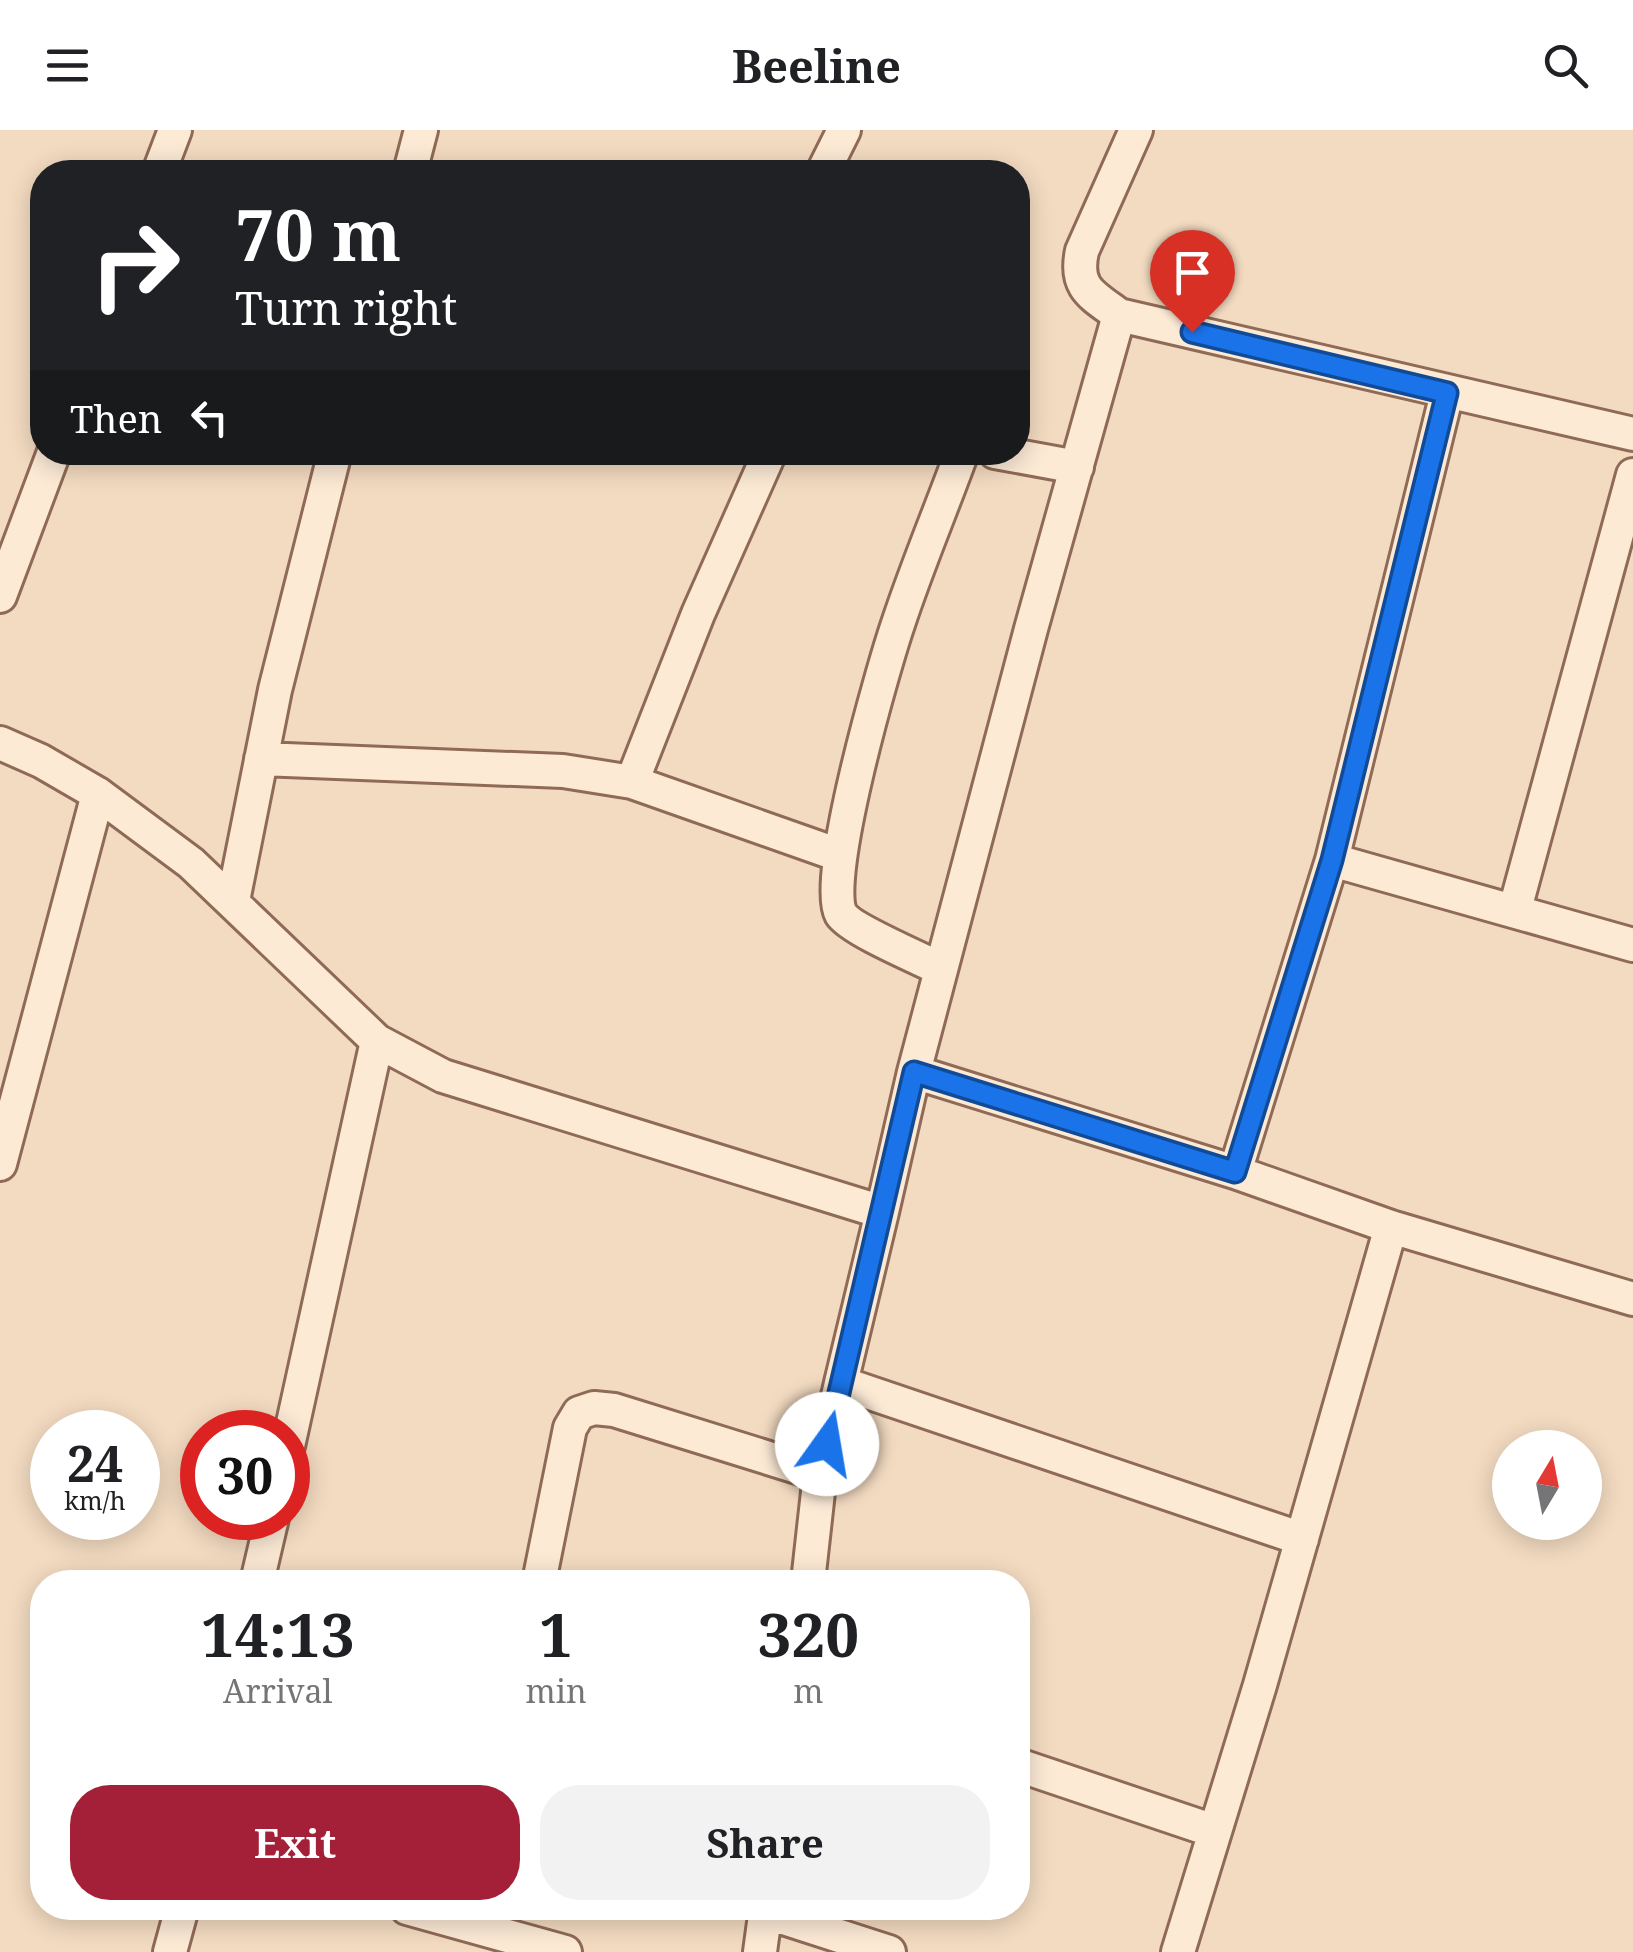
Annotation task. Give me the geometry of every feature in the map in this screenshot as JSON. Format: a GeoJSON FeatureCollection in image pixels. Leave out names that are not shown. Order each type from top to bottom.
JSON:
{"type":"FeatureCollection","features":[{"type":"Feature","properties":{"kind":"street"},"geometry":{"type":"LineString","coordinates":[[164,160],[175,130]]}},
{"type":"Feature","properties":{"kind":"street"},"geometry":{"type":"LineString","coordinates":[[413,160],[422,130]]}},
{"type":"Feature","properties":{"kind":"street"},"geometry":{"type":"LineString","coordinates":[[829,160],[844,130]]}},
{"type":"Feature","properties":{"kind":"street"},"geometry":{"type":"LineString","coordinates":[[1136,130],[1082,251],[1079,268],[1082,282],[1093,296],[1120,315],[1633,434]]}},
{"type":"Feature","properties":{"kind":"street"},"geometry":{"type":"LineString","coordinates":[[809,1570],[820,1474],[914,1072],[1120,315]]}},
{"type":"Feature","properties":{"kind":"street"},"geometry":{"type":"LineString","coordinates":[[1235,1172],[1332,860],[1447,393]]}},
{"type":"Feature","properties":{"kind":"street"},"geometry":{"type":"LineString","coordinates":[[1030,458],[1077,467]]}},
{"type":"Feature","properties":{"kind":"street"},"geometry":{"type":"LineString","coordinates":[[0,596],[49,465]]}},
{"type":"Feature","properties":{"kind":"street"},"geometry":{"type":"LineString","coordinates":[[233,901],[261,759],[331,465]]}},
{"type":"Feature","properties":{"kind":"street"},"geometry":{"type":"LineString","coordinates":[[632,782],[698,614],[764,465]]}},
{"type":"Feature","properties":{"kind":"street"},"geometry":{"type":"LineString","coordinates":[[940,968],[848,922],[837,901],[840,855],[897,627],[957,465]]}},
{"type":"Feature","properties":{"kind":"street"},"geometry":{"type":"LineString","coordinates":[[1515,909],[1633,475]]}},
{"type":"Feature","properties":{"kind":"street"},"geometry":{"type":"LineString","coordinates":[[0,743],[98,794],[191,863],[377,1042],[443,1076],[882,1212]]}},
{"type":"Feature","properties":{"kind":"street"},"geometry":{"type":"LineString","coordinates":[[261,759],[562,771],[632,782],[840,855]]}},
{"type":"Feature","properties":{"kind":"street"},"geometry":{"type":"LineString","coordinates":[[0,1164],[98,794]]}},
{"type":"Feature","properties":{"kind":"street"},"geometry":{"type":"LineString","coordinates":[[1332,860],[1633,945]]}},
{"type":"Feature","properties":{"kind":"street"},"geometry":{"type":"LineString","coordinates":[[296,1410],[377,1042]]}},
{"type":"Feature","properties":{"kind":"street"},"geometry":{"type":"LineString","coordinates":[[914,1072],[1235,1172],[1391,1227],[1633,1299]]}},
{"type":"Feature","properties":{"kind":"street"},"geometry":{"type":"LineString","coordinates":[[1178,1952],[1391,1227]]}},
{"type":"Feature","properties":{"kind":"street"},"geometry":{"type":"LineString","coordinates":[[840,1383],[1302,1540]]}},
{"type":"Feature","properties":{"kind":"street"},"geometry":{"type":"LineString","coordinates":[[541,1570],[570,1428],[579,1412],[594,1408],[614,1410],[820,1474]]}},
{"type":"Feature","properties":{"kind":"street"},"geometry":{"type":"LineString","coordinates":[[260,1570],[267,1540]]}},
{"type":"Feature","properties":{"kind":"street"},"geometry":{"type":"LineString","coordinates":[[1030,1769],[1214,1831]]}},
{"type":"Feature","properties":{"kind":"street"},"geometry":{"type":"LineString","coordinates":[[170,1952],[179,1920]]}},
{"type":"Feature","properties":{"kind":"street"},"geometry":{"type":"LineString","coordinates":[[450,1920],[565,1952]]}},
{"type":"Feature","properties":{"kind":"street"},"geometry":{"type":"LineString","coordinates":[[760,1952],[765,1920]]}},
{"type":"Feature","properties":{"kind":"street"},"geometry":{"type":"LineString","coordinates":[[795,1920],[889,1952]]}},
{"type":"Feature","properties":{"kind":"route"},"geometry":{"type":"LineString","coordinates":[[827,1444],[914,1072],[1235,1172],[1332,860],[1447,393],[1192,332]]}}]}
